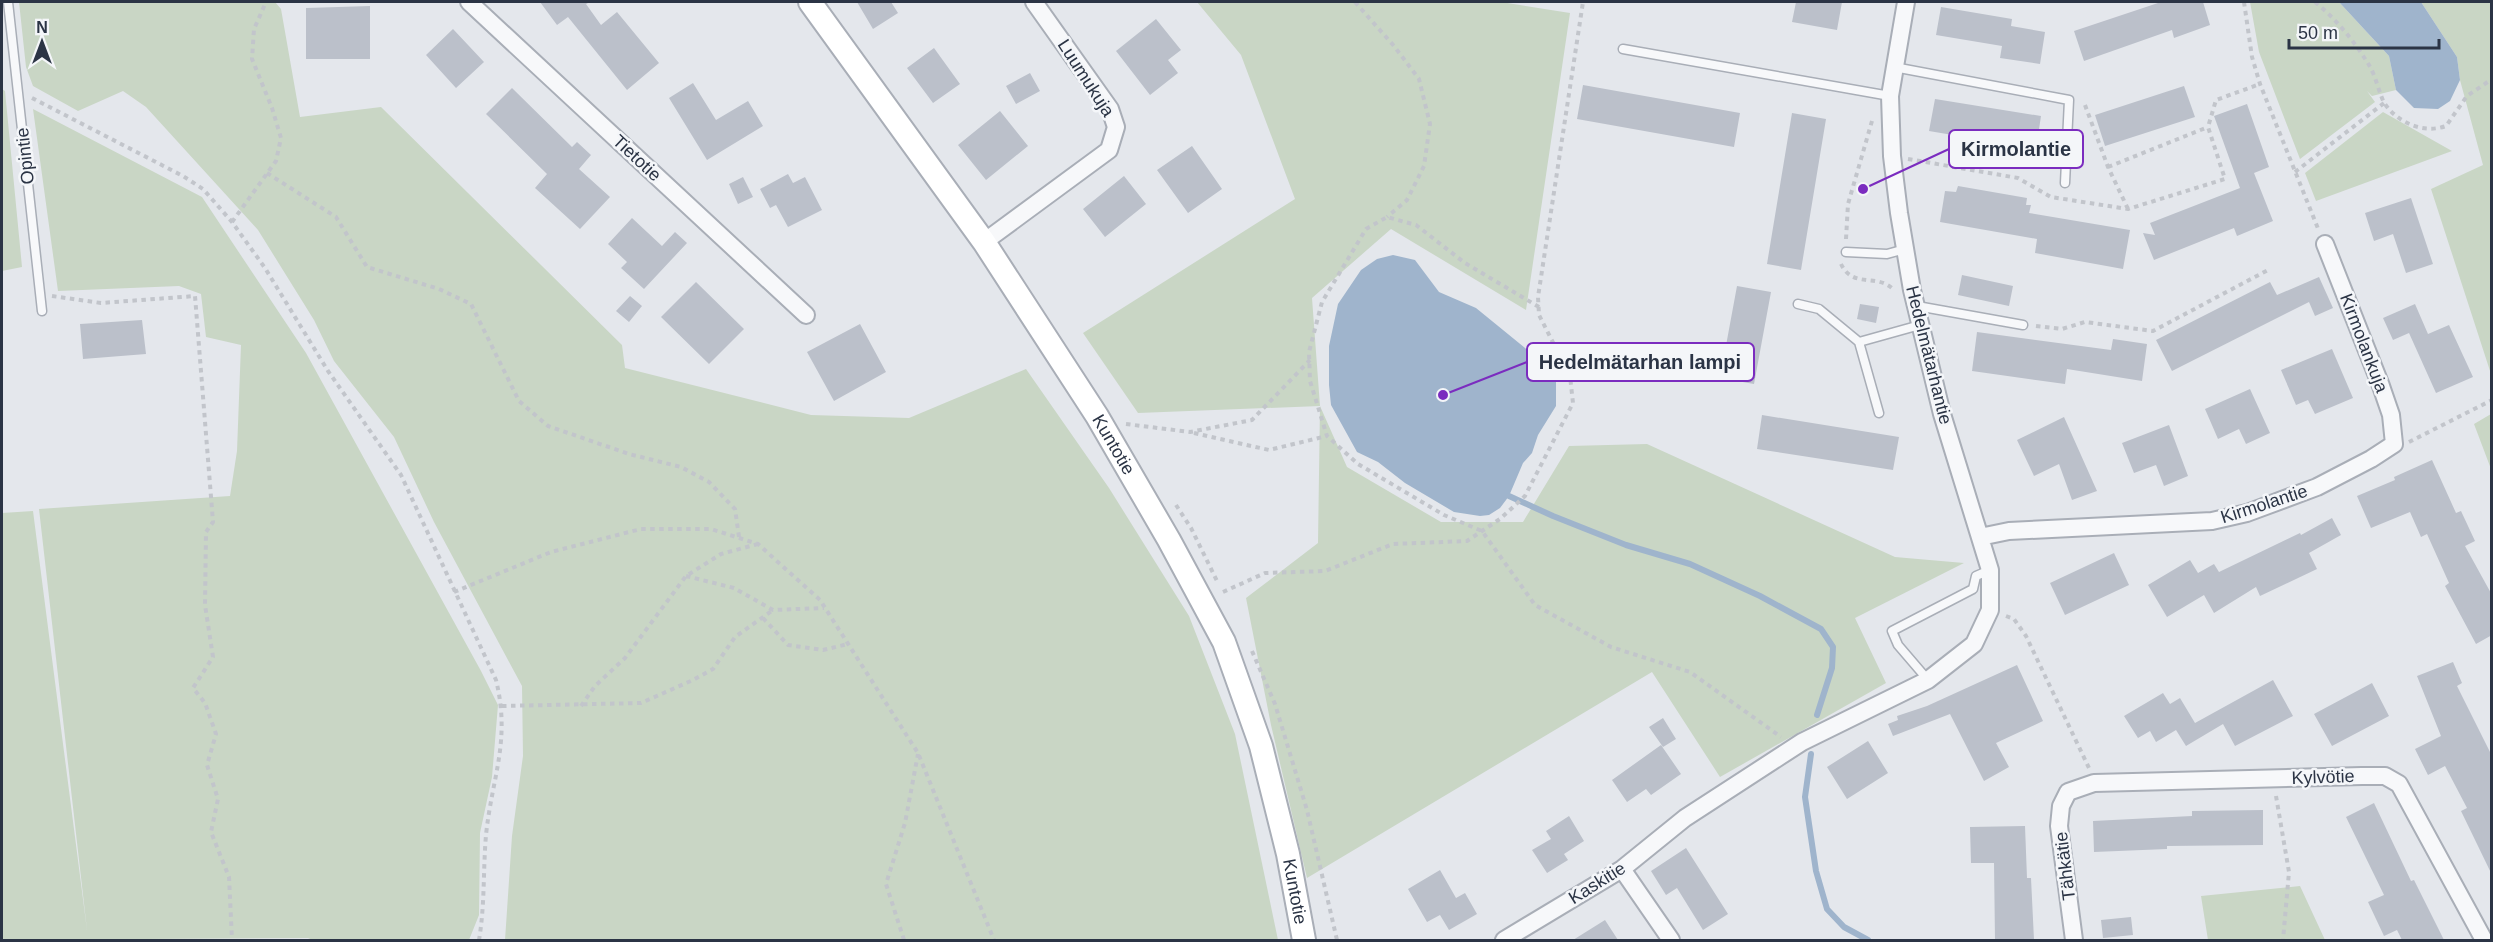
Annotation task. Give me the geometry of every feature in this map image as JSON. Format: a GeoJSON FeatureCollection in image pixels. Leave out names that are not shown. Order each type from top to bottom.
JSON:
{"type":"FeatureCollection","features":[{"type":"Feature","properties":{"kind":"street","name":"Tietotie"},"geometry":{"type":"LineString","coordinates":[[469,2],[806,315]]}},
{"type":"Feature","properties":{"kind":"street","name":"Kuntotie"},"geometry":{"type":"LineString","coordinates":[[810,2],[984,242],[1097,416],[1169,540],[1224,642],[1261,746],[1288,854],[1305,940]]}},
{"type":"Feature","properties":{"kind":"street","name":"Luumukuja"},"geometry":{"type":"LineString","coordinates":[[984,242],[1109,150],[1116,127],[1110,109],[1034,2]]}},
{"type":"Feature","properties":{"kind":"street","name":"Hedelmätarhantie"},"geometry":{"type":"LineString","coordinates":[[1795,747],[1929,680],[1974,644],[1990,610],[1990,570],[1942,414],[1912,290],[1892,156],[1890,96],[1906,2]]}},
{"type":"Feature","properties":{"kind":"street","name":"Kirmolankuja"},"geometry":{"type":"LineString","coordinates":[[2325,244],[2381,386],[2391,415],[2394,444]]}},
{"type":"Feature","properties":{"kind":"street","name":"Kirmolantie"},"geometry":{"type":"LineString","coordinates":[[1980,537],[2009,531],[2212,521],[2247,513],[2317,487],[2371,459],[2394,444]]}},
{"type":"Feature","properties":{"kind":"street","name":"Kaskitie"},"geometry":{"type":"LineString","coordinates":[[1504,940],[1622,869],[1685,818],[1795,747]]}},
{"type":"Feature","properties":{"kind":"street","name":"Kylvötie"},"geometry":{"type":"LineString","coordinates":[[2068,792],[2094,783],[2385,776],[2399,784],[2484,940]]}},
{"type":"Feature","properties":{"kind":"street","name":"Tähkätie"},"geometry":{"type":"LineString","coordinates":[[2068,792],[2061,806],[2059,825],[2074,940]]}},
{"type":"Feature","properties":{"kind":"street"},"geometry":{"type":"LineString","coordinates":[[1622,869],[1671,940]]}},
{"type":"Feature","properties":{"kind":"lane","name":"Opintie"},"geometry":{"type":"LineString","coordinates":[[8,2],[42,311]]}},
{"type":"Feature","properties":{"kind":"lane"},"geometry":{"type":"LineString","coordinates":[[1623,49],[1890,96]]}},
{"type":"Feature","properties":{"kind":"lane"},"geometry":{"type":"LineString","coordinates":[[1894,67],[2070,100],[2065,183]]}},
{"type":"Feature","properties":{"kind":"lane"},"geometry":{"type":"LineString","coordinates":[[1846,252],[1887,254],[1905,249]]}},
{"type":"Feature","properties":{"kind":"lane"},"geometry":{"type":"LineString","coordinates":[[1798,304],[1819,309],[1859,342],[1879,413]]}},
{"type":"Feature","properties":{"kind":"lane"},"geometry":{"type":"LineString","coordinates":[[1917,306],[2023,325]]}},
{"type":"Feature","properties":{"kind":"lane"},"geometry":{"type":"LineString","coordinates":[[1859,342],[1920,325]]}},
{"type":"Feature","properties":{"kind":"lane"},"geometry":{"type":"LineString","coordinates":[[1929,680],[1898,645],[1892,631],[1973,589],[1976,576],[1990,570]]}},
{"type":"Feature","properties":{"kind":"path"},"geometry":{"type":"LineString","coordinates":[[232,222],[276,161],[281,138],[272,108],[252,59],[254,29],[266,2]]}},
{"type":"Feature","properties":{"kind":"path"},"geometry":{"type":"LineString","coordinates":[[1355,2],[1394,46],[1419,79],[1430,124],[1424,166],[1407,200],[1387,217],[1366,229],[1322,302],[1310,352],[1310,381],[1327,436],[1358,464],[1444,515],[1482,531],[1535,605],[1611,647],[1690,672],[1795,747]]}},
{"type":"Feature","properties":{"kind":"path"},"geometry":{"type":"LineString","coordinates":[[1223,592],[1265,573],[1324,571],[1393,544],[1467,541],[1524,496],[1573,403],[1570,376],[1539,315],[1538,297],[1583,2]]}},
{"type":"Feature","properties":{"kind":"path"},"geometry":{"type":"LineString","coordinates":[[2244,2],[2252,57],[2260,84],[2325,244]]}},
{"type":"Feature","properties":{"kind":"path"},"geometry":{"type":"LineString","coordinates":[[2315,2],[2343,30],[2370,66],[2384,103],[2400,118],[2414,126],[2431,130],[2442,128],[2449,123],[2467,96],[2492,79]]}},
{"type":"Feature","properties":{"kind":"path"},"geometry":{"type":"LineString","coordinates":[[1892,156],[2019,178],[2051,197],[2128,209],[2225,179],[2208,127],[2216,100],[2260,84]]}},
{"type":"Feature","properties":{"kind":"path"},"geometry":{"type":"LineString","coordinates":[[17,90],[183,176],[203,189],[232,222],[265,268],[328,370],[401,475],[496,680],[502,705],[502,735],[487,834],[483,917],[479,940]]}},
{"type":"Feature","properties":{"kind":"path"},"geometry":{"type":"LineString","coordinates":[[2295,172],[2384,103]]}},
{"type":"Feature","properties":{"kind":"path"},"geometry":{"type":"LineString","coordinates":[[2085,105],[2108,166],[2128,209]]}},
{"type":"Feature","properties":{"kind":"path"},"geometry":{"type":"LineString","coordinates":[[2108,166],[2208,127]]}},
{"type":"Feature","properties":{"kind":"path"},"geometry":{"type":"LineString","coordinates":[[267,173],[336,217],[367,267],[440,289],[471,304],[519,401],[548,426],[628,454],[681,467],[709,482],[735,509],[739,537]]}},
{"type":"Feature","properties":{"kind":"path"},"geometry":{"type":"LineString","coordinates":[[1387,217],[1416,225],[1465,262],[1539,307]]}},
{"type":"Feature","properties":{"kind":"path"},"geometry":{"type":"LineString","coordinates":[[2023,325],[2062,329],[2085,322],[2153,331],[2268,270]]}},
{"type":"Feature","properties":{"kind":"path"},"geometry":{"type":"LineString","coordinates":[[40,295],[101,303],[195,296],[213,522],[206,532],[205,604],[213,657],[193,688],[205,703],[216,734],[207,765],[218,799],[211,832],[229,877],[232,940]]}},
{"type":"Feature","properties":{"kind":"path"},"geometry":{"type":"LineString","coordinates":[[1190,432],[1252,420],[1310,360]]}},
{"type":"Feature","properties":{"kind":"path"},"geometry":{"type":"LineString","coordinates":[[2394,444],[2409,442],[2492,400]]}},
{"type":"Feature","properties":{"kind":"path"},"geometry":{"type":"LineString","coordinates":[[1122,423],[1190,432],[1269,450],[1327,436]]}},
{"type":"Feature","properties":{"kind":"path"},"geometry":{"type":"LineString","coordinates":[[454,592],[551,552],[641,529],[711,529],[758,544],[820,600],[918,753],[994,940]]}},
{"type":"Feature","properties":{"kind":"path"},"geometry":{"type":"LineString","coordinates":[[581,705],[595,686],[626,658],[686,576],[721,554],[758,544]]}},
{"type":"Feature","properties":{"kind":"path"},"geometry":{"type":"LineString","coordinates":[[686,576],[734,588],[773,610],[825,608]]}},
{"type":"Feature","properties":{"kind":"path"},"geometry":{"type":"LineString","coordinates":[[502,705],[641,703],[713,669],[735,637],[773,610]]}},
{"type":"Feature","properties":{"kind":"path"},"geometry":{"type":"LineString","coordinates":[[1990,610],[2014,619],[2026,636],[2084,757],[2094,783]]}},
{"type":"Feature","properties":{"kind":"path"},"geometry":{"type":"LineString","coordinates":[[763,618],[788,645],[824,650],[848,644]]}},
{"type":"Feature","properties":{"kind":"path"},"geometry":{"type":"LineString","coordinates":[[903,940],[886,884],[905,823],[918,753]]}},
{"type":"Feature","properties":{"kind":"path"},"geometry":{"type":"LineString","coordinates":[[2273,779],[2289,872],[2283,940]]}},
{"type":"Feature","properties":{"kind":"green space"},"geometry":{"type":"Polygon","coordinates":[[[19,2],[275,2],[281,9],[300,117],[381,107],[622,345],[625,368],[811,415],[909,418],[1026,369],[1109,488],[1189,616],[1235,734],[1278,940],[505,940],[512,836],[523,756],[522,686],[434,522],[394,437],[334,361],[314,320],[258,230],[146,107],[123,91],[78,111],[33,86],[26,67],[19,2]]]}},
{"type":"Feature","properties":{"kind":"green space"},"geometry":{"type":"Polygon","coordinates":[[[1197,2],[1501,2],[1570,13],[1526,310],[1391,229],[1312,298],[1320,406],[1138,413],[1083,333],[1295,199],[1241,55],[1197,2]]]}},
{"type":"Feature","properties":{"kind":"green space"},"geometry":{"type":"Polygon","coordinates":[[[2250,2],[2339,2],[2389,56],[2396,90],[2372,96],[2367,91],[2375,102],[2300,159],[2259,52],[2250,2]]]}},
{"type":"Feature","properties":{"kind":"green space"},"geometry":{"type":"Polygon","coordinates":[[[2421,2],[2491,2],[2491,374],[2431,189],[2483,165],[2460,80],[2457,57],[2421,2]]]}},
{"type":"Feature","properties":{"kind":"green space"},"geometry":{"type":"Polygon","coordinates":[[[2,89],[5,91],[22,267],[2,271],[2,89]]]}},
{"type":"Feature","properties":{"kind":"green space"},"geometry":{"type":"Polygon","coordinates":[[[33,109],[202,197],[306,353],[481,671],[498,705],[492,777],[480,833],[479,915],[469,940],[313,940],[308,938],[2,940],[2,513],[33,511],[87,930],[39,509],[230,496],[237,451],[241,345],[206,337],[201,294],[179,286],[58,291],[33,109]]]}},
{"type":"Feature","properties":{"kind":"green space"},"geometry":{"type":"Polygon","coordinates":[[[2383,112],[2452,151],[2316,201],[2305,173],[2383,112]]]}},
{"type":"Feature","properties":{"kind":"green space"},"geometry":{"type":"Polygon","coordinates":[[[1320,406],[1347,467],[1441,522],[1523,522],[1569,446],[1647,444],[1895,557],[1964,563],[1855,618],[1886,683],[1720,777],[1652,672],[1307,878],[1271,725],[1246,598],[1318,543],[1320,406]]]}},
{"type":"Feature","properties":{"kind":"green space"},"geometry":{"type":"Polygon","coordinates":[[[2491,414],[2491,469],[2474,424],[2491,414]]]}},
{"type":"Feature","properties":{"kind":"green space"},"geometry":{"type":"Polygon","coordinates":[[[2300,886],[2325,940],[2208,940],[2201,896],[2300,886]]]}},
{"type":"Feature","properties":{"kind":"water"},"geometry":{"type":"Polygon","coordinates":[[[2339,2],[2421,2],[2457,57],[2460,80],[2450,101],[2438,109],[2414,108],[2396,90],[2389,56],[2339,2]]]}},
{"type":"Feature","properties":{"kind":"water"},"geometry":{"type":"Polygon","coordinates":[[[1393,255],[1415,260],[1439,292],[1476,308],[1541,361],[1556,379],[1556,406],[1538,435],[1532,453],[1523,463],[1509,496],[1500,508],[1489,515],[1454,512],[1405,483],[1378,462],[1357,452],[1331,405],[1329,346],[1338,304],[1361,270],[1377,259],[1393,255]]]}},
{"type":"Feature","properties":{"kind":"building"},"geometry":{"type":"Polygon","coordinates":[[[540,2],[590,2],[586,4],[601,25],[617,12],[659,63],[627,90],[568,17],[557,25],[540,2]]]}},
{"type":"Feature","properties":{"kind":"building"},"geometry":{"type":"Polygon","coordinates":[[[857,2],[891,2],[898,13],[873,29],[857,2]]]}},
{"type":"Feature","properties":{"kind":"building"},"geometry":{"type":"Polygon","coordinates":[[[1796,2],[1842,2],[1837,30],[1792,22],[1796,2]]]}},
{"type":"Feature","properties":{"kind":"building"},"geometry":{"type":"Polygon","coordinates":[[[2161,2],[2203,2],[2210,25],[2174,38],[2172,30],[2084,61],[2074,31],[2161,2]]]}},
{"type":"Feature","properties":{"kind":"building"},"geometry":{"type":"Polygon","coordinates":[[[370,6],[370,59],[306,59],[306,8],[370,6]]]}},
{"type":"Feature","properties":{"kind":"building"},"geometry":{"type":"Polygon","coordinates":[[[1941,7],[2012,19],[2011,26],[2045,32],[2040,64],[2000,58],[2002,46],[1936,35],[1941,7]]]}},
{"type":"Feature","properties":{"kind":"building"},"geometry":{"type":"Polygon","coordinates":[[[1156,19],[1181,50],[1168,60],[1178,73],[1150,95],[1116,51],[1156,19]]]}},
{"type":"Feature","properties":{"kind":"building"},"geometry":{"type":"Polygon","coordinates":[[[453,29],[484,62],[456,88],[426,55],[453,29]]]}},
{"type":"Feature","properties":{"kind":"building"},"geometry":{"type":"Polygon","coordinates":[[[934,48],[960,84],[933,103],[907,68],[934,48]]]}},
{"type":"Feature","properties":{"kind":"building"},"geometry":{"type":"Polygon","coordinates":[[[1030,73],[1040,91],[1016,104],[1006,86],[1030,73]]]}},
{"type":"Feature","properties":{"kind":"building"},"geometry":{"type":"Polygon","coordinates":[[[693,83],[716,120],[748,101],[763,126],[707,160],[669,98],[693,83]]]}},
{"type":"Feature","properties":{"kind":"building"},"geometry":{"type":"Polygon","coordinates":[[[1583,85],[1740,113],[1734,147],[1577,119],[1583,85]]]}},
{"type":"Feature","properties":{"kind":"building"},"geometry":{"type":"Polygon","coordinates":[[[2184,86],[2195,117],[2105,146],[2095,115],[2184,86]]]}},
{"type":"Feature","properties":{"kind":"building"},"geometry":{"type":"Polygon","coordinates":[[[512,88],[572,147],[577,142],[591,155],[579,169],[610,197],[580,229],[535,188],[547,174],[486,114],[512,88]]]}},
{"type":"Feature","properties":{"kind":"building"},"geometry":{"type":"Polygon","coordinates":[[[1935,99],[2041,116],[2036,149],[1929,131],[1935,99]]]}},
{"type":"Feature","properties":{"kind":"building"},"geometry":{"type":"Polygon","coordinates":[[[2247,104],[2269,167],[2254,173],[2273,221],[2237,236],[2234,228],[2154,260],[2143,233],[2155,235],[2150,223],[2240,188],[2214,116],[2247,104]]]}},
{"type":"Feature","properties":{"kind":"building"},"geometry":{"type":"Polygon","coordinates":[[[1000,111],[1028,146],[986,180],[958,145],[1000,111]]]}},
{"type":"Feature","properties":{"kind":"building"},"geometry":{"type":"Polygon","coordinates":[[[1792,113],[1826,119],[1801,270],[1767,264],[1792,113]]]}},
{"type":"Feature","properties":{"kind":"building"},"geometry":{"type":"Polygon","coordinates":[[[1192,146],[1222,189],[1188,213],[1157,170],[1192,146]]]}},
{"type":"Feature","properties":{"kind":"building"},"geometry":{"type":"Polygon","coordinates":[[[788,174],[793,183],[805,177],[822,210],[788,227],[776,205],[770,208],[760,189],[788,174]]]}},
{"type":"Feature","properties":{"kind":"building"},"geometry":{"type":"Polygon","coordinates":[[[1124,176],[1146,204],[1105,237],[1083,209],[1124,176]]]}},
{"type":"Feature","properties":{"kind":"building"},"geometry":{"type":"Polygon","coordinates":[[[743,177],[753,197],[738,204],[729,184],[743,177]]]}},
{"type":"Feature","properties":{"kind":"building"},"geometry":{"type":"Polygon","coordinates":[[[1958,186],[2027,198],[2026,205],[2031,205],[2029,213],[2130,230],[2123,269],[2035,253],[2037,239],[1940,222],[1945,191],[1956,192],[1958,186]]]}},
{"type":"Feature","properties":{"kind":"building"},"geometry":{"type":"Polygon","coordinates":[[[2411,198],[2433,264],[2406,273],[2393,234],[2374,241],[2365,213],[2411,198]]]}},
{"type":"Feature","properties":{"kind":"building"},"geometry":{"type":"Polygon","coordinates":[[[632,218],[662,246],[675,232],[687,243],[644,289],[621,268],[627,262],[608,244],[632,218]]]}},
{"type":"Feature","properties":{"kind":"building"},"geometry":{"type":"Polygon","coordinates":[[[1962,275],[2013,286],[2009,306],[1958,295],[1962,275]]]}},
{"type":"Feature","properties":{"kind":"building"},"geometry":{"type":"Polygon","coordinates":[[[2319,277],[2333,308],[2315,316],[2309,302],[2172,371],[2156,340],[2270,282],[2277,295],[2319,277]]]}},
{"type":"Feature","properties":{"kind":"building"},"geometry":{"type":"Polygon","coordinates":[[[696,282],[744,329],[709,364],[661,317],[696,282]]]}},
{"type":"Feature","properties":{"kind":"building"},"geometry":{"type":"Polygon","coordinates":[[[1737,286],[1771,292],[1754,384],[1720,378],[1737,286]]]}},
{"type":"Feature","properties":{"kind":"building"},"geometry":{"type":"Polygon","coordinates":[[[630,296],[642,306],[629,322],[616,311],[630,296]]]}},
{"type":"Feature","properties":{"kind":"building"},"geometry":{"type":"Polygon","coordinates":[[[1860,304],[1879,307],[1876,323],[1857,319],[1860,304]]]}},
{"type":"Feature","properties":{"kind":"building"},"geometry":{"type":"Polygon","coordinates":[[[2415,304],[2428,334],[2449,325],[2473,377],[2436,393],[2409,333],[2393,340],[2383,318],[2415,304]]]}},
{"type":"Feature","properties":{"kind":"building"},"geometry":{"type":"Polygon","coordinates":[[[142,320],[146,354],[83,359],[80,324],[142,320]]]}},
{"type":"Feature","properties":{"kind":"building"},"geometry":{"type":"Polygon","coordinates":[[[860,324],[886,372],[834,401],[807,352],[860,324]]]}},
{"type":"Feature","properties":{"kind":"building"},"geometry":{"type":"Polygon","coordinates":[[[1977,332],[2111,350],[2113,339],[2147,344],[2142,381],[2067,369],[2065,384],[1972,371],[1977,332]]]}},
{"type":"Feature","properties":{"kind":"building"},"geometry":{"type":"Polygon","coordinates":[[[2332,349],[2353,398],[2315,414],[2308,400],[2296,405],[2281,370],[2332,349]]]}},
{"type":"Feature","properties":{"kind":"building"},"geometry":{"type":"Polygon","coordinates":[[[2250,389],[2270,433],[2246,444],[2239,429],[2218,439],[2205,409],[2250,389]]]}},
{"type":"Feature","properties":{"kind":"building"},"geometry":{"type":"Polygon","coordinates":[[[1762,415],[1899,437],[1893,470],[1757,449],[1762,415]]]}},
{"type":"Feature","properties":{"kind":"building"},"geometry":{"type":"Polygon","coordinates":[[[2064,417],[2097,491],[2072,500],[2059,464],[2034,476],[2017,440],[2064,417]]]}},
{"type":"Feature","properties":{"kind":"building"},"geometry":{"type":"Polygon","coordinates":[[[2169,425],[2188,476],[2164,486],[2156,465],[2134,473],[2122,443],[2169,425]]]}},
{"type":"Feature","properties":{"kind":"building"},"geometry":{"type":"Polygon","coordinates":[[[2432,460],[2456,513],[2461,511],[2475,541],[2465,546],[2492,595],[2492,635],[2476,644],[2445,586],[2449,583],[2427,534],[2421,537],[2410,512],[2371,528],[2357,496],[2395,480],[2394,477],[2432,460]]]}},
{"type":"Feature","properties":{"kind":"building"},"geometry":{"type":"Polygon","coordinates":[[[2332,518],[2341,535],[2309,553],[2317,569],[2260,596],[2256,587],[2214,613],[2204,595],[2167,617],[2148,585],[2190,560],[2198,573],[2214,564],[2219,572],[2300,533],[2301,535],[2332,518]]]}},
{"type":"Feature","properties":{"kind":"building"},"geometry":{"type":"Polygon","coordinates":[[[2114,553],[2129,585],[2065,615],[2050,583],[2114,553]]]}},
{"type":"Feature","properties":{"kind":"building"},"geometry":{"type":"Polygon","coordinates":[[[2453,662],[2462,683],[2457,686],[2492,756],[2492,875],[2461,811],[2467,808],[2445,766],[2428,775],[2415,749],[2441,736],[2417,676],[2453,662]]]}},
{"type":"Feature","properties":{"kind":"building"},"geometry":{"type":"Polygon","coordinates":[[[2017,665],[2043,721],[1996,743],[2009,767],[1984,781],[1950,714],[1893,736],[1888,724],[1898,720],[1897,716],[1927,706],[2017,665]]]}},
{"type":"Feature","properties":{"kind":"building"},"geometry":{"type":"Polygon","coordinates":[[[2273,680],[2293,716],[2235,746],[2223,724],[2186,746],[2176,730],[2156,742],[2150,731],[2138,738],[2124,716],[2163,693],[2170,704],[2180,698],[2195,723],[2273,680]]]}},
{"type":"Feature","properties":{"kind":"building"},"geometry":{"type":"Polygon","coordinates":[[[2372,683],[2389,716],[2332,746],[2314,714],[2372,683]]]}},
{"type":"Feature","properties":{"kind":"building"},"geometry":{"type":"Polygon","coordinates":[[[1663,718],[1676,739],[1663,747],[1649,727],[1663,718]]]}},
{"type":"Feature","properties":{"kind":"building"},"geometry":{"type":"Polygon","coordinates":[[[1868,741],[1888,773],[1847,799],[1827,767],[1868,741]]]}},
{"type":"Feature","properties":{"kind":"building"},"geometry":{"type":"Polygon","coordinates":[[[1661,745],[1681,774],[1651,795],[1646,789],[1627,802],[1612,780],[1661,745]]]}},
{"type":"Feature","properties":{"kind":"building"},"geometry":{"type":"Polygon","coordinates":[[[2374,803],[2411,881],[2414,880],[2444,940],[2402,940],[2397,930],[2384,936],[2368,902],[2384,895],[2346,817],[2374,803]]]}},
{"type":"Feature","properties":{"kind":"building"},"geometry":{"type":"Polygon","coordinates":[[[2263,810],[2263,845],[2167,846],[2167,849],[2094,852],[2093,821],[2192,816],[2192,811],[2263,810]]]}},
{"type":"Feature","properties":{"kind":"building"},"geometry":{"type":"Polygon","coordinates":[[[1569,816],[1584,841],[1564,854],[1568,860],[1547,873],[1532,850],[1551,839],[1546,831],[1569,816]]]}},
{"type":"Feature","properties":{"kind":"building"},"geometry":{"type":"Polygon","coordinates":[[[2025,826],[2027,878],[2031,878],[2034,940],[1995,940],[1994,863],[1971,863],[1970,827],[2025,826]]]}},
{"type":"Feature","properties":{"kind":"building"},"geometry":{"type":"Polygon","coordinates":[[[1686,848],[1728,914],[1703,930],[1677,888],[1666,895],[1651,871],[1686,848]]]}},
{"type":"Feature","properties":{"kind":"building"},"geometry":{"type":"Polygon","coordinates":[[[1440,870],[1456,898],[1465,893],[1477,914],[1449,930],[1440,915],[1427,922],[1408,889],[1440,870]]]}},
{"type":"Feature","properties":{"kind":"building"},"geometry":{"type":"Polygon","coordinates":[[[2131,917],[2133,935],[2103,938],[2101,920],[2131,917]]]}},
{"type":"Feature","properties":{"kind":"building"},"geometry":{"type":"Polygon","coordinates":[[[1605,920],[1618,940],[1573,940],[1605,920]]]}},
{"type":"Feature","properties":{"kind":"waterway"},"geometry":{"type":"LineString","coordinates":[[1509,496],[1626,545],[1690,564],[1760,596],[1821,629],[1833,647],[1832,668],[1817,715]]}},
{"type":"Feature","properties":{"kind":"waterway"},"geometry":{"type":"LineString","coordinates":[[1811,754],[1805,797],[1816,871],[1827,909],[1844,927],[1868,940]]}},
{"type":"Feature","properties":{"kind":"place","name":"Kirmolantie"},"geometry":{"type":"Point","coordinates":[1863,189]}},
{"type":"Feature","properties":{"kind":"place","name":"Hedelmätarhan lampi"},"geometry":{"type":"Point","coordinates":[1443,395]}}]}
